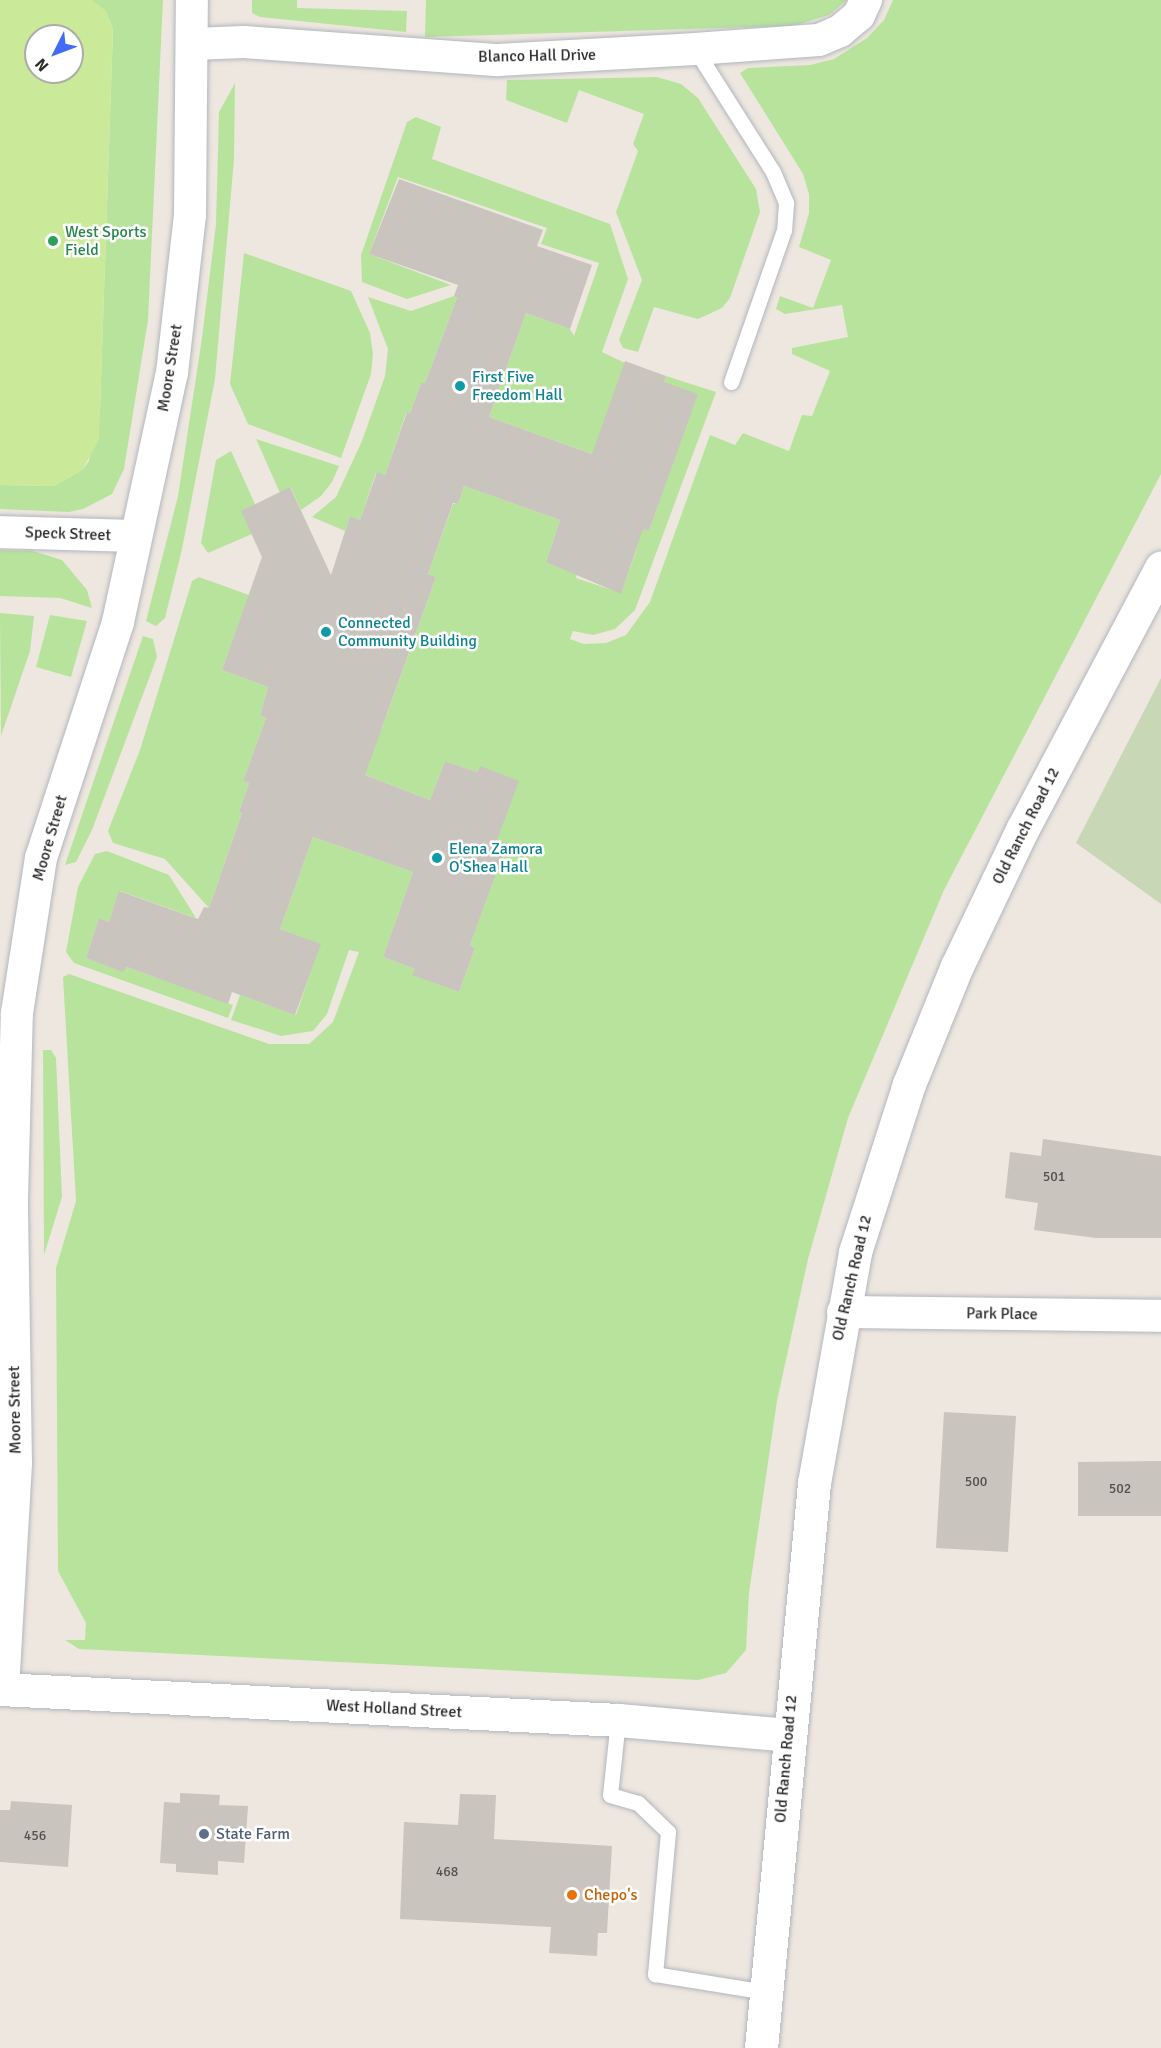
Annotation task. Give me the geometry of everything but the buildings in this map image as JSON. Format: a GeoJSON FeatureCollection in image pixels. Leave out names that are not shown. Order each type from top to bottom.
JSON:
{"type":"FeatureCollection","features":[{"type":"Feature","properties":{"kind":"main road","name":"Old Ranch Road 12"},"geometry":{"type":"LineString","coordinates":[[761,2048],[788,1735],[816,1471],[843,1312],[876,1179],[909,1084],[952,976],[1022,830],[1161,568]]}},
{"type":"Feature","properties":{"kind":"main road","name":"West Holland Street"},"geometry":{"type":"LineString","coordinates":[[2,1689],[618,1720],[788,1735]]}},
{"type":"Feature","properties":{"kind":"street","name":"Moore Street"},"geometry":{"type":"LineString","coordinates":[[2,1689],[16,1463],[6,1199],[17,1013],[41,858],[118,622],[172,373],[190,204],[192,0]]}},
{"type":"Feature","properties":{"kind":"street","name":"Blanco Hall Drive"},"geometry":{"type":"LineString","coordinates":[[192,44],[244,42],[498,60],[695,49],[819,40],[840,31],[859,15],[866,0]]}},
{"type":"Feature","properties":{"kind":"street","name":"Speck Street"},"geometry":{"type":"LineString","coordinates":[[0,532],[136,537]]}},
{"type":"Feature","properties":{"kind":"street","name":"Park Place"},"geometry":{"type":"LineString","coordinates":[[843,1312],[1161,1316]]}},
{"type":"Feature","properties":{"kind":"lane"},"geometry":{"type":"LineString","coordinates":[[695,49],[773,172],[786,203],[784,230],[731,382]]}},
{"type":"Feature","properties":{"kind":"lane"},"geometry":{"type":"LineString","coordinates":[[618,1720],[610,1795],[638,1803],[668,1832],[655,1974],[766,1992]]}},
{"type":"Feature","properties":{"kind":"green space","name":"West Sports Field"},"geometry":{"type":"Polygon","coordinates":[[[0,0],[92,0],[106,11],[113,30],[99,440],[82,470],[54,486],[0,485],[0,0]]]}},
{"type":"Feature","properties":{"kind":"green space"},"geometry":{"type":"Polygon","coordinates":[[[92,0],[163,0],[148,320],[124,469],[112,494],[83,509],[69,512],[0,509],[0,485],[54,486],[82,470],[89,461],[100,410],[113,30],[110,21],[92,0]]]}},
{"type":"Feature","properties":{"kind":"green space"},"geometry":{"type":"Polygon","coordinates":[[[252,0],[297,0],[297,8],[407,11],[406,32],[260,17],[252,13],[252,0]]]}},
{"type":"Feature","properties":{"kind":"green space"},"geometry":{"type":"Polygon","coordinates":[[[426,0],[847,0],[829,15],[793,26],[425,37],[426,0]]]}},
{"type":"Feature","properties":{"kind":"green space"},"geometry":{"type":"Polygon","coordinates":[[[893,0],[1161,0],[1161,474],[944,890],[848,1118],[808,1259],[777,1401],[749,1593],[746,1650],[726,1673],[698,1680],[79,1649],[65,1640],[85,1640],[86,1623],[58,1571],[56,1268],[76,1201],[63,977],[69,974],[269,1044],[309,1044],[333,1022],[359,952],[349,950],[327,1014],[313,1031],[281,1036],[231,1020],[240,995],[296,1015],[320,944],[280,929],[313,837],[413,872],[383,957],[415,969],[413,975],[459,992],[475,948],[470,945],[506,843],[493,838],[480,766],[477,772],[445,761],[430,800],[329,761],[382,728],[436,577],[428,574],[453,504],[458,504],[464,486],[560,520],[546,562],[577,573],[576,578],[621,593],[636,551],[638,527],[649,531],[697,394],[663,385],[666,376],[716,392],[635,610],[615,629],[593,635],[573,631],[570,639],[584,644],[606,643],[626,635],[650,602],[710,435],[735,445],[743,433],[789,451],[802,415],[812,416],[830,371],[792,354],[792,348],[848,337],[842,305],[785,314],[776,309],[780,296],[813,308],[831,260],[799,247],[809,213],[809,194],[803,174],[740,73],[748,68],[810,65],[834,59],[867,38],[884,20],[893,0]]]}},
{"type":"Feature","properties":{"kind":"green space"},"geometry":{"type":"Polygon","coordinates":[[[657,77],[681,84],[698,98],[756,189],[760,212],[730,298],[722,308],[698,319],[654,307],[638,352],[623,348],[619,340],[642,280],[616,212],[638,151],[633,144],[644,114],[579,90],[567,123],[506,100],[507,80],[657,77]]]}},
{"type":"Feature","properties":{"kind":"green space"},"geometry":{"type":"Polygon","coordinates":[[[235,83],[234,159],[215,379],[182,549],[165,618],[156,626],[146,621],[178,496],[202,338],[216,224],[219,112],[235,83]]]}},
{"type":"Feature","properties":{"kind":"green space"},"geometry":{"type":"Polygon","coordinates":[[[416,117],[441,127],[432,159],[610,224],[628,279],[602,352],[625,363],[598,456],[489,417],[526,313],[570,329],[574,336],[599,263],[541,244],[547,228],[398,177],[369,254],[451,285],[407,299],[362,282],[361,255],[407,122],[416,117]]]}},
{"type":"Feature","properties":{"kind":"green space"},"geometry":{"type":"Polygon","coordinates":[[[244,253],[351,291],[370,333],[373,354],[371,374],[341,458],[248,424],[230,384],[244,253]]]}},
{"type":"Feature","properties":{"kind":"green space"},"geometry":{"type":"Polygon","coordinates":[[[454,296],[457,298],[425,383],[421,383],[410,413],[406,413],[385,475],[376,473],[360,520],[350,516],[345,531],[312,517],[336,497],[362,441],[385,376],[388,349],[368,297],[411,311],[454,296]]]}},
{"type":"Feature","properties":{"kind":"green space"},"geometry":{"type":"Polygon","coordinates":[[[256,439],[339,466],[332,482],[321,496],[301,510],[291,488],[280,493],[256,439]]]}},
{"type":"Feature","properties":{"kind":"green space"},"geometry":{"type":"Polygon","coordinates":[[[231,451],[255,504],[252,534],[208,553],[201,543],[216,460],[231,451]]]}},
{"type":"Feature","properties":{"kind":"green space"},"geometry":{"type":"Polygon","coordinates":[[[0,550],[33,551],[62,560],[87,590],[92,608],[60,598],[0,596],[0,550]]]}},
{"type":"Feature","properties":{"kind":"green space"},"geometry":{"type":"Polygon","coordinates":[[[199,577],[249,595],[222,670],[268,687],[260,716],[266,718],[243,781],[249,783],[239,812],[242,813],[209,908],[165,859],[113,843],[108,831],[140,750],[192,581],[199,577]]]}},
{"type":"Feature","properties":{"kind":"green space"},"geometry":{"type":"Polygon","coordinates":[[[0,613],[34,616],[30,651],[1,736],[0,613]]]}},
{"type":"Feature","properties":{"kind":"green space"},"geometry":{"type":"Polygon","coordinates":[[[50,615],[87,621],[71,677],[36,667],[50,615]]]}},
{"type":"Feature","properties":{"kind":"green space"},"geometry":{"type":"Polygon","coordinates":[[[143,636],[153,639],[157,657],[92,830],[76,862],[65,865],[143,636]]]}},
{"type":"Feature","properties":{"kind":"green space"},"geometry":{"type":"Polygon","coordinates":[[[1161,678],[1161,904],[1076,843],[1161,678]]]}},
{"type":"Feature","properties":{"kind":"green space"},"geometry":{"type":"Polygon","coordinates":[[[107,851],[169,875],[196,918],[120,891],[109,922],[99,918],[86,958],[123,971],[127,967],[233,1005],[228,1018],[74,963],[66,952],[78,887],[95,854],[107,851]]]}},
{"type":"Feature","properties":{"kind":"green space"},"geometry":{"type":"Polygon","coordinates":[[[43,1050],[51,1050],[56,1058],[62,1197],[44,1255],[43,1050]]]}},
{"type":"Feature","properties":{"kind":"place","name":"West Sports Field"},"geometry":{"type":"Point","coordinates":[53,241]}},
{"type":"Feature","properties":{"kind":"place","name":"First Five Freedom Hall"},"geometry":{"type":"Point","coordinates":[460,386]}},
{"type":"Feature","properties":{"kind":"place","name":"Connected Community Building"},"geometry":{"type":"Point","coordinates":[326,632]}},
{"type":"Feature","properties":{"kind":"place","name":"Elena Zamora O'Shea Hall"},"geometry":{"type":"Point","coordinates":[437,858]}},
{"type":"Feature","properties":{"kind":"place","name":"State Farm"},"geometry":{"type":"Point","coordinates":[204,1834]}},
{"type":"Feature","properties":{"kind":"place","name":"Chepo's"},"geometry":{"type":"Point","coordinates":[572,1895]}}]}
